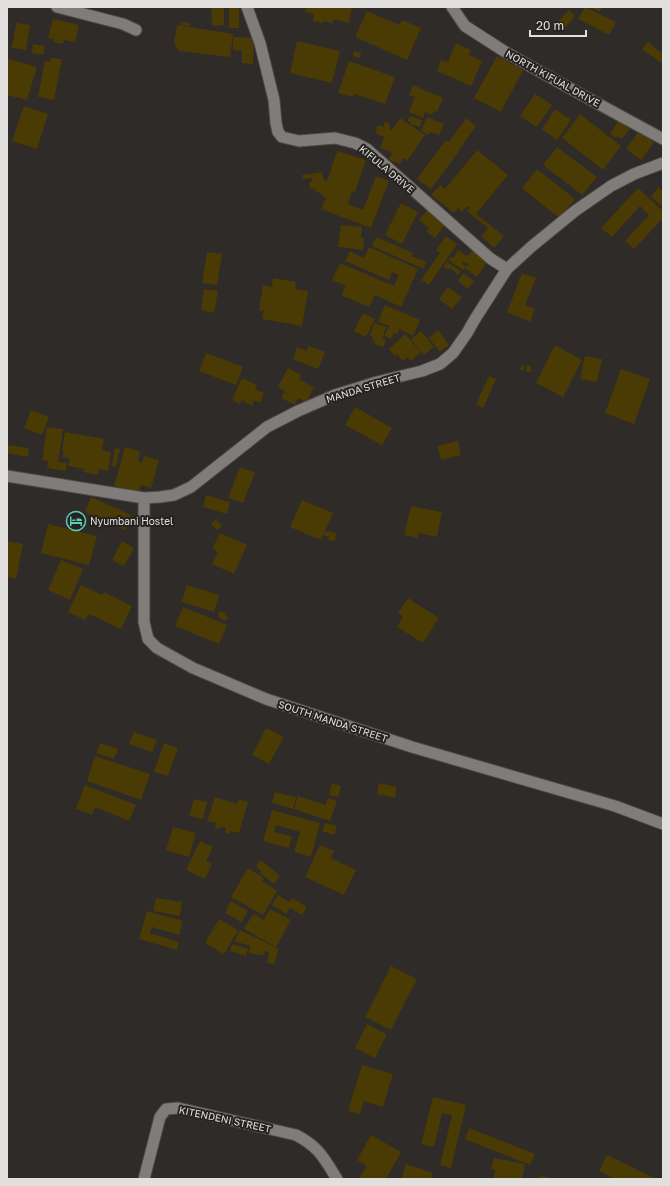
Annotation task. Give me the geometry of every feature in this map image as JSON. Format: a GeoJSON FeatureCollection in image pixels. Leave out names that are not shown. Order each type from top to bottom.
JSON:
{"type":"FeatureCollection","features":[{"type":"Feature","properties":{"kind":"street"},"geometry":{"type":"LineString","coordinates":[[57,7],[123,24],[136,30]]}},
{"type":"Feature","properties":{"kind":"street","name":"KIFULA DRIVE"},"geometry":{"type":"LineString","coordinates":[[247,7],[260,43],[274,100],[278,132],[282,137],[299,141],[335,138],[362,146],[491,259],[507,269]]}},
{"type":"Feature","properties":{"kind":"street","name":"NORTH KIFUAL DRIVE"},"geometry":{"type":"LineString","coordinates":[[452,7],[465,26],[507,53],[663,139]]}},
{"type":"Feature","properties":{"kind":"street","name":"MANDA STREET"},"geometry":{"type":"LineString","coordinates":[[7,476],[144,498],[160,498],[174,495],[191,487],[267,427],[298,411],[335,395],[376,382],[422,371],[440,364],[453,353],[468,334],[475,319],[507,269],[575,211],[611,186],[634,174],[663,163]]}},
{"type":"Feature","properties":{"kind":"street","name":"SOUTH MANDA STREET"},"geometry":{"type":"LineString","coordinates":[[144,498],[144,622],[148,639],[157,648],[192,668],[266,699],[412,747],[615,806],[663,824]]}},
{"type":"Feature","properties":{"kind":"street","name":"KITENDENI STREET"},"geometry":{"type":"LineString","coordinates":[[144,1179],[160,1117],[166,1109],[178,1108],[296,1135],[310,1142],[322,1155],[337,1179]]}},
{"type":"Feature","properties":{"kind":"building"},"geometry":{"type":"Polygon","coordinates":[[[211,7],[224,7],[224,25],[212,26],[211,7]]]}},
{"type":"Feature","properties":{"kind":"building"},"geometry":{"type":"Polygon","coordinates":[[[229,7],[239,7],[239,28],[229,28],[229,7]]]}},
{"type":"Feature","properties":{"kind":"building"},"geometry":{"type":"Polygon","coordinates":[[[307,7],[352,7],[349,23],[333,19],[333,23],[323,21],[323,23],[313,21],[314,14],[305,12],[307,7]]]}},
{"type":"Feature","properties":{"kind":"building"},"geometry":{"type":"Polygon","coordinates":[[[585,7],[616,22],[609,35],[578,19],[585,7]]]}},
{"type":"Feature","properties":{"kind":"building"},"geometry":{"type":"Polygon","coordinates":[[[591,7],[602,7],[599,12],[591,7]]]}},
{"type":"Feature","properties":{"kind":"building"},"geometry":{"type":"Polygon","coordinates":[[[569,10],[575,16],[565,28],[558,22],[569,10]]]}},
{"type":"Feature","properties":{"kind":"building"},"geometry":{"type":"Polygon","coordinates":[[[367,11],[399,25],[402,20],[421,28],[407,60],[355,37],[367,11]]]}},
{"type":"Feature","properties":{"kind":"building"},"geometry":{"type":"Polygon","coordinates":[[[53,19],[79,25],[75,42],[64,40],[63,44],[53,42],[54,39],[48,38],[53,19]]]}},
{"type":"Feature","properties":{"kind":"building"},"geometry":{"type":"Polygon","coordinates":[[[181,22],[190,23],[189,26],[181,25],[181,22]]]}},
{"type":"Feature","properties":{"kind":"building"},"geometry":{"type":"Polygon","coordinates":[[[16,23],[30,25],[26,50],[12,48],[16,23]]]}},
{"type":"Feature","properties":{"kind":"building"},"geometry":{"type":"Polygon","coordinates":[[[177,25],[233,34],[230,57],[179,51],[174,43],[177,25]]]}},
{"type":"Feature","properties":{"kind":"building"},"geometry":{"type":"Polygon","coordinates":[[[233,37],[254,38],[253,64],[242,63],[242,51],[233,50],[233,37]]]}},
{"type":"Feature","properties":{"kind":"building"},"geometry":{"type":"Polygon","coordinates":[[[297,41],[340,51],[332,83],[290,73],[297,41]]]}},
{"type":"Feature","properties":{"kind":"building"},"geometry":{"type":"Polygon","coordinates":[[[648,42],[663,54],[663,60],[661,63],[642,49],[648,42]]]}},
{"type":"Feature","properties":{"kind":"building"},"geometry":{"type":"Polygon","coordinates":[[[456,43],[471,50],[469,55],[482,61],[471,86],[437,71],[441,60],[448,62],[456,43]]]}},
{"type":"Feature","properties":{"kind":"building"},"geometry":{"type":"Polygon","coordinates":[[[33,44],[45,46],[43,55],[32,53],[33,44]]]}},
{"type":"Feature","properties":{"kind":"building"},"geometry":{"type":"Polygon","coordinates":[[[354,51],[361,53],[360,58],[353,57],[354,51]]]}},
{"type":"Feature","properties":{"kind":"building"},"geometry":{"type":"Polygon","coordinates":[[[497,56],[523,70],[501,112],[474,98],[497,56]]]}},
{"type":"Feature","properties":{"kind":"building"},"geometry":{"type":"Polygon","coordinates":[[[51,58],[62,59],[54,100],[38,97],[45,61],[50,62],[51,58]]]}},
{"type":"Feature","properties":{"kind":"building"},"geometry":{"type":"Polygon","coordinates":[[[9,59],[37,67],[27,100],[7,95],[7,65],[9,59]]]}},
{"type":"Feature","properties":{"kind":"building"},"geometry":{"type":"Polygon","coordinates":[[[349,61],[395,77],[385,104],[355,94],[352,97],[338,93],[349,61]]]}},
{"type":"Feature","properties":{"kind":"building"},"geometry":{"type":"Polygon","coordinates":[[[413,85],[443,98],[437,112],[434,111],[432,115],[425,112],[423,118],[409,112],[415,97],[409,95],[413,85]]]}},
{"type":"Feature","properties":{"kind":"building"},"geometry":{"type":"Polygon","coordinates":[[[535,94],[552,105],[537,127],[520,116],[535,94]]]}},
{"type":"Feature","properties":{"kind":"building"},"geometry":{"type":"Polygon","coordinates":[[[24,106],[48,114],[37,149],[12,141],[24,106]]]}},
{"type":"Feature","properties":{"kind":"building"},"geometry":{"type":"Polygon","coordinates":[[[555,109],[571,120],[557,140],[542,129],[555,109]]]}},
{"type":"Feature","properties":{"kind":"building"},"geometry":{"type":"Polygon","coordinates":[[[580,114],[621,146],[603,170],[562,138],[580,114]]]}},
{"type":"Feature","properties":{"kind":"building"},"geometry":{"type":"Polygon","coordinates":[[[409,116],[422,120],[420,127],[410,124],[411,122],[408,121],[409,116]]]}},
{"type":"Feature","properties":{"kind":"building"},"geometry":{"type":"Polygon","coordinates":[[[427,117],[444,124],[439,135],[430,132],[428,135],[421,131],[427,117]]]}},
{"type":"Feature","properties":{"kind":"building"},"geometry":{"type":"Polygon","coordinates":[[[400,118],[425,135],[407,161],[403,158],[400,164],[389,160],[392,153],[380,148],[384,137],[375,133],[378,125],[384,127],[384,122],[390,123],[389,129],[392,130],[400,118]]]}},
{"type":"Feature","properties":{"kind":"building"},"geometry":{"type":"Polygon","coordinates":[[[466,118],[476,126],[431,189],[417,179],[446,140],[449,142],[466,118]]]}},
{"type":"Feature","properties":{"kind":"building"},"geometry":{"type":"Polygon","coordinates":[[[618,121],[630,129],[622,139],[618,136],[615,138],[610,134],[618,121]]]}},
{"type":"Feature","properties":{"kind":"building"},"geometry":{"type":"Polygon","coordinates":[[[639,131],[654,142],[641,160],[626,149],[639,131]]]}},
{"type":"Feature","properties":{"kind":"building"},"geometry":{"type":"Polygon","coordinates":[[[557,147],[597,177],[582,195],[543,165],[557,147]]]}},
{"type":"Feature","properties":{"kind":"building"},"geometry":{"type":"Polygon","coordinates":[[[477,150],[508,175],[476,214],[504,236],[494,248],[481,236],[488,228],[467,211],[470,208],[467,206],[462,212],[458,208],[454,213],[431,195],[440,185],[445,189],[477,150]]]}},
{"type":"Feature","properties":{"kind":"building"},"geometry":{"type":"Polygon","coordinates":[[[337,151],[366,160],[355,192],[352,191],[348,204],[363,210],[376,176],[389,181],[371,228],[321,209],[326,198],[320,194],[320,192],[316,193],[315,188],[310,189],[309,182],[312,182],[312,178],[303,179],[302,175],[322,172],[324,181],[327,181],[337,151]]]}},
{"type":"Feature","properties":{"kind":"building"},"geometry":{"type":"Polygon","coordinates":[[[537,169],[575,199],[559,218],[522,188],[537,169]]]}},
{"type":"Feature","properties":{"kind":"building"},"geometry":{"type":"Polygon","coordinates":[[[658,187],[663,191],[663,207],[651,197],[658,187]]]}},
{"type":"Feature","properties":{"kind":"building"},"geometry":{"type":"Polygon","coordinates":[[[638,188],[663,211],[663,218],[634,249],[625,241],[649,215],[640,206],[612,237],[601,228],[638,188]]]}},
{"type":"Feature","properties":{"kind":"building"},"geometry":{"type":"Polygon","coordinates":[[[401,203],[418,212],[402,244],[385,235],[401,203]]]}},
{"type":"Feature","properties":{"kind":"building"},"geometry":{"type":"Polygon","coordinates":[[[429,208],[447,222],[435,238],[426,231],[429,228],[419,220],[429,208]]]}},
{"type":"Feature","properties":{"kind":"building"},"geometry":{"type":"Polygon","coordinates":[[[341,225],[362,227],[361,238],[364,238],[363,250],[338,247],[341,225]]]}},
{"type":"Feature","properties":{"kind":"building"},"geometry":{"type":"Polygon","coordinates":[[[446,236],[457,244],[429,285],[421,280],[440,253],[436,250],[446,236]]]}},
{"type":"Feature","properties":{"kind":"building"},"geometry":{"type":"Polygon","coordinates":[[[376,237],[413,253],[412,256],[426,262],[424,269],[372,246],[376,237]]]}},
{"type":"Feature","properties":{"kind":"building"},"geometry":{"type":"Polygon","coordinates":[[[369,247],[418,269],[401,307],[375,295],[369,307],[341,295],[346,286],[332,280],[340,263],[394,286],[399,275],[392,272],[389,280],[345,261],[350,251],[364,258],[369,247]]]}},
{"type":"Feature","properties":{"kind":"building"},"geometry":{"type":"Polygon","coordinates":[[[458,250],[467,256],[473,250],[488,261],[477,277],[465,268],[468,264],[463,262],[462,264],[466,266],[463,270],[448,260],[450,257],[453,258],[458,250]]]}},
{"type":"Feature","properties":{"kind":"building"},"geometry":{"type":"Polygon","coordinates":[[[207,252],[222,254],[217,285],[202,283],[207,252]]]}},
{"type":"Feature","properties":{"kind":"building"},"geometry":{"type":"Polygon","coordinates":[[[447,262],[461,271],[458,275],[450,268],[448,270],[443,266],[447,262]]]}},
{"type":"Feature","properties":{"kind":"building"},"geometry":{"type":"Polygon","coordinates":[[[463,273],[474,281],[468,289],[458,281],[463,273]]]}},
{"type":"Feature","properties":{"kind":"building"},"geometry":{"type":"Polygon","coordinates":[[[522,273],[536,278],[525,305],[535,309],[530,322],[507,312],[522,273]]]}},
{"type":"Feature","properties":{"kind":"building"},"geometry":{"type":"Polygon","coordinates":[[[273,278],[296,282],[295,289],[308,291],[302,326],[262,319],[264,311],[259,310],[263,285],[272,287],[273,278]]]}},
{"type":"Feature","properties":{"kind":"building"},"geometry":{"type":"Polygon","coordinates":[[[448,287],[462,297],[452,309],[439,299],[448,287]]]}},
{"type":"Feature","properties":{"kind":"building"},"geometry":{"type":"Polygon","coordinates":[[[204,289],[218,291],[214,313],[201,310],[204,289]]]}},
{"type":"Feature","properties":{"kind":"building"},"geometry":{"type":"Polygon","coordinates":[[[385,305],[420,320],[413,336],[400,329],[397,334],[394,333],[391,339],[384,336],[389,326],[378,322],[385,305]]]}},
{"type":"Feature","properties":{"kind":"building"},"geometry":{"type":"Polygon","coordinates":[[[363,313],[375,319],[366,337],[354,331],[363,313]]]}},
{"type":"Feature","properties":{"kind":"building"},"geometry":{"type":"Polygon","coordinates":[[[374,323],[386,327],[382,339],[386,340],[383,347],[374,344],[375,342],[372,341],[373,337],[370,336],[374,323]]]}},
{"type":"Feature","properties":{"kind":"building"},"geometry":{"type":"Polygon","coordinates":[[[438,330],[449,345],[440,352],[429,338],[438,330]]]}},
{"type":"Feature","properties":{"kind":"building"},"geometry":{"type":"Polygon","coordinates":[[[421,331],[434,347],[424,355],[411,339],[421,331]]]}},
{"type":"Feature","properties":{"kind":"building"},"geometry":{"type":"Polygon","coordinates":[[[405,334],[421,352],[411,361],[408,357],[403,361],[397,354],[395,356],[389,349],[405,334]]]}},
{"type":"Feature","properties":{"kind":"building"},"geometry":{"type":"Polygon","coordinates":[[[555,345],[582,360],[563,397],[536,383],[555,345]]]}},
{"type":"Feature","properties":{"kind":"building"},"geometry":{"type":"Polygon","coordinates":[[[309,346],[325,352],[318,369],[293,359],[297,347],[306,351],[309,346]]]}},
{"type":"Feature","properties":{"kind":"building"},"geometry":{"type":"Polygon","coordinates":[[[206,353],[243,367],[236,385],[199,371],[206,353]]]}},
{"type":"Feature","properties":{"kind":"building"},"geometry":{"type":"Polygon","coordinates":[[[585,356],[602,359],[597,382],[580,379],[585,356]]]}},
{"type":"Feature","properties":{"kind":"building"},"geometry":{"type":"Polygon","coordinates":[[[521,365],[525,366],[524,370],[520,370],[521,365]]]}},
{"type":"Feature","properties":{"kind":"building"},"geometry":{"type":"Polygon","coordinates":[[[527,365],[531,366],[531,372],[526,372],[527,365]]]}},
{"type":"Feature","properties":{"kind":"building"},"geometry":{"type":"Polygon","coordinates":[[[288,368],[301,375],[299,379],[314,388],[306,402],[298,398],[295,405],[281,398],[285,391],[278,387],[288,368]]]}},
{"type":"Feature","properties":{"kind":"building"},"geometry":{"type":"Polygon","coordinates":[[[621,369],[650,379],[634,424],[605,413],[621,369]]]}},
{"type":"Feature","properties":{"kind":"building"},"geometry":{"type":"Polygon","coordinates":[[[489,376],[496,379],[483,408],[476,404],[489,376]]]}},
{"type":"Feature","properties":{"kind":"building"},"geometry":{"type":"Polygon","coordinates":[[[242,378],[257,385],[255,389],[264,393],[260,403],[254,400],[252,406],[242,400],[240,404],[232,400],[242,378]]]}},
{"type":"Feature","properties":{"kind":"building"},"geometry":{"type":"Polygon","coordinates":[[[355,407],[392,428],[382,445],[345,425],[355,407]]]}},
{"type":"Feature","properties":{"kind":"building"},"geometry":{"type":"Polygon","coordinates":[[[31,410],[49,417],[42,435],[24,428],[31,410]]]}},
{"type":"Feature","properties":{"kind":"building"},"geometry":{"type":"Polygon","coordinates":[[[47,427],[63,429],[58,462],[67,463],[66,471],[47,468],[48,461],[42,460],[47,427]]]}},
{"type":"Feature","properties":{"kind":"building"},"geometry":{"type":"Polygon","coordinates":[[[65,432],[104,439],[102,450],[111,452],[108,471],[99,469],[98,475],[83,472],[84,469],[68,466],[70,459],[62,457],[64,451],[62,451],[65,432]]]}},
{"type":"Feature","properties":{"kind":"building"},"geometry":{"type":"Polygon","coordinates":[[[458,441],[461,455],[441,460],[437,446],[458,441]]]}},
{"type":"Feature","properties":{"kind":"building"},"geometry":{"type":"Polygon","coordinates":[[[7,445],[29,448],[28,457],[7,453],[7,445]]]}},
{"type":"Feature","properties":{"kind":"building"},"geometry":{"type":"Polygon","coordinates":[[[125,447],[140,451],[138,461],[142,463],[144,456],[159,460],[151,488],[141,485],[139,492],[114,486],[125,447]]]}},
{"type":"Feature","properties":{"kind":"building"},"geometry":{"type":"Polygon","coordinates":[[[115,448],[120,449],[116,467],[112,466],[115,448]]]}},
{"type":"Feature","properties":{"kind":"building"},"geometry":{"type":"Polygon","coordinates":[[[240,467],[255,473],[243,503],[228,498],[240,467]]]}},
{"type":"Feature","properties":{"kind":"building"},"geometry":{"type":"Polygon","coordinates":[[[206,495],[230,502],[227,514],[203,507],[206,495]]]}},
{"type":"Feature","properties":{"kind":"building"},"geometry":{"type":"Polygon","coordinates":[[[91,497],[131,515],[125,530],[85,512],[91,497]]]}},
{"type":"Feature","properties":{"kind":"building"},"geometry":{"type":"Polygon","coordinates":[[[302,500],[333,513],[321,540],[290,527],[302,500]]]}},
{"type":"Feature","properties":{"kind":"building"},"geometry":{"type":"Polygon","coordinates":[[[411,506],[442,512],[437,537],[419,533],[417,538],[404,535],[411,506]]]}},
{"type":"Feature","properties":{"kind":"building"},"geometry":{"type":"Polygon","coordinates":[[[216,519],[222,526],[217,530],[211,524],[216,519]]]}},
{"type":"Feature","properties":{"kind":"building"},"geometry":{"type":"Polygon","coordinates":[[[48,524],[97,536],[89,565],[41,553],[48,524]]]}},
{"type":"Feature","properties":{"kind":"building"},"geometry":{"type":"Polygon","coordinates":[[[325,531],[336,533],[335,541],[328,540],[329,537],[324,535],[325,531]]]}},
{"type":"Feature","properties":{"kind":"building"},"geometry":{"type":"Polygon","coordinates":[[[220,533],[247,545],[234,574],[212,564],[218,552],[212,549],[220,533]]]}},
{"type":"Feature","properties":{"kind":"building"},"geometry":{"type":"Polygon","coordinates":[[[7,541],[23,544],[16,579],[7,577],[7,541]]]}},
{"type":"Feature","properties":{"kind":"building"},"geometry":{"type":"Polygon","coordinates":[[[122,541],[134,548],[124,566],[112,560],[122,541]]]}},
{"type":"Feature","properties":{"kind":"building"},"geometry":{"type":"Polygon","coordinates":[[[61,560],[83,569],[70,600],[48,590],[61,560]]]}},
{"type":"Feature","properties":{"kind":"building"},"geometry":{"type":"Polygon","coordinates":[[[81,585],[102,595],[104,592],[132,606],[121,629],[89,614],[85,620],[68,612],[81,585]]]}},
{"type":"Feature","properties":{"kind":"building"},"geometry":{"type":"Polygon","coordinates":[[[187,585],[219,595],[214,612],[182,602],[187,585]]]}},
{"type":"Feature","properties":{"kind":"building"},"geometry":{"type":"Polygon","coordinates":[[[408,598],[439,618],[423,643],[397,627],[403,617],[398,613],[408,598]]]}},
{"type":"Feature","properties":{"kind":"building"},"geometry":{"type":"Polygon","coordinates":[[[183,607],[227,625],[219,644],[175,626],[183,607]]]}},
{"type":"Feature","properties":{"kind":"building"},"geometry":{"type":"Polygon","coordinates":[[[219,611],[226,613],[225,615],[228,616],[227,620],[222,620],[222,618],[218,617],[219,611]]]}},
{"type":"Feature","properties":{"kind":"building"},"geometry":{"type":"Polygon","coordinates":[[[266,728],[284,737],[269,764],[252,755],[266,728]]]}},
{"type":"Feature","properties":{"kind":"building"},"geometry":{"type":"Polygon","coordinates":[[[134,732],[157,740],[152,752],[129,744],[134,732]]]}},
{"type":"Feature","properties":{"kind":"building"},"geometry":{"type":"Polygon","coordinates":[[[100,743],[118,749],[114,759],[96,753],[100,743]]]}},
{"type":"Feature","properties":{"kind":"building"},"geometry":{"type":"Polygon","coordinates":[[[164,743],[178,748],[168,776],[154,772],[164,743]]]}},
{"type":"Feature","properties":{"kind":"building"},"geometry":{"type":"Polygon","coordinates":[[[95,756],[150,774],[141,800],[87,781],[95,756]]]}},
{"type":"Feature","properties":{"kind":"building"},"geometry":{"type":"Polygon","coordinates":[[[332,783],[341,786],[338,797],[329,795],[332,783]]]}},
{"type":"Feature","properties":{"kind":"building"},"geometry":{"type":"Polygon","coordinates":[[[379,783],[397,787],[395,798],[377,794],[379,783]]]}},
{"type":"Feature","properties":{"kind":"building"},"geometry":{"type":"Polygon","coordinates":[[[85,785],[136,805],[129,821],[95,807],[92,815],[76,809],[85,785]]]}},
{"type":"Feature","properties":{"kind":"building"},"geometry":{"type":"Polygon","coordinates":[[[275,792],[296,797],[293,809],[272,803],[275,792]]]}},
{"type":"Feature","properties":{"kind":"building"},"geometry":{"type":"Polygon","coordinates":[[[298,796],[326,805],[328,798],[337,801],[330,821],[294,809],[298,796]]]}},
{"type":"Feature","properties":{"kind":"building"},"geometry":{"type":"Polygon","coordinates":[[[215,797],[237,804],[239,799],[248,802],[239,833],[230,831],[229,834],[225,833],[226,828],[215,828],[216,823],[207,821],[215,797]]]}},
{"type":"Feature","properties":{"kind":"building"},"geometry":{"type":"Polygon","coordinates":[[[194,799],[207,802],[203,819],[189,816],[194,799]]]}},
{"type":"Feature","properties":{"kind":"building"},"geometry":{"type":"Polygon","coordinates":[[[272,810],[320,823],[311,857],[294,852],[300,832],[276,825],[274,832],[292,836],[289,848],[263,841],[272,810]]]}},
{"type":"Feature","properties":{"kind":"building"},"geometry":{"type":"Polygon","coordinates":[[[325,823],[337,826],[334,835],[322,831],[325,823]]]}},
{"type":"Feature","properties":{"kind":"building"},"geometry":{"type":"Polygon","coordinates":[[[173,827],[196,833],[189,857],[166,850],[173,827]]]}},
{"type":"Feature","properties":{"kind":"building"},"geometry":{"type":"Polygon","coordinates":[[[200,841],[213,847],[206,861],[212,864],[205,879],[186,870],[200,841]]]}},
{"type":"Feature","properties":{"kind":"building"},"geometry":{"type":"Polygon","coordinates":[[[320,845],[334,851],[331,858],[356,870],[344,895],[305,877],[320,845]]]}},
{"type":"Feature","properties":{"kind":"building"},"geometry":{"type":"Polygon","coordinates":[[[261,860],[280,876],[274,884],[260,873],[261,871],[256,866],[261,860]]]}},
{"type":"Feature","properties":{"kind":"building"},"geometry":{"type":"Polygon","coordinates":[[[248,868],[264,878],[262,881],[277,891],[263,915],[231,897],[248,868]]]}},
{"type":"Feature","properties":{"kind":"building"},"geometry":{"type":"Polygon","coordinates":[[[278,895],[289,902],[292,898],[307,907],[302,915],[290,908],[286,914],[272,905],[278,895]]]}},
{"type":"Feature","properties":{"kind":"building"},"geometry":{"type":"Polygon","coordinates":[[[156,898],[182,902],[180,916],[153,911],[156,898]]]}},
{"type":"Feature","properties":{"kind":"building"},"geometry":{"type":"Polygon","coordinates":[[[231,901],[248,911],[242,922],[225,913],[231,901]]]}},
{"type":"Feature","properties":{"kind":"building"},"geometry":{"type":"Polygon","coordinates":[[[270,909],[291,920],[276,947],[244,929],[253,914],[264,920],[270,909]]]}},
{"type":"Feature","properties":{"kind":"building"},"geometry":{"type":"Polygon","coordinates":[[[147,911],[183,921],[179,935],[152,927],[150,933],[179,942],[177,950],[139,939],[147,911]]]}},
{"type":"Feature","properties":{"kind":"building"},"geometry":{"type":"Polygon","coordinates":[[[219,919],[238,930],[224,954],[205,943],[219,919]]]}},
{"type":"Feature","properties":{"kind":"building"},"geometry":{"type":"Polygon","coordinates":[[[240,930],[279,949],[274,964],[267,963],[269,952],[265,951],[263,956],[249,953],[250,946],[234,941],[240,930]]]}},
{"type":"Feature","properties":{"kind":"building"},"geometry":{"type":"Polygon","coordinates":[[[232,944],[248,949],[246,956],[230,951],[232,944]]]}},
{"type":"Feature","properties":{"kind":"building"},"geometry":{"type":"Polygon","coordinates":[[[391,966],[417,979],[391,1030],[365,1017],[391,966]]]}},
{"type":"Feature","properties":{"kind":"building"},"geometry":{"type":"Polygon","coordinates":[[[367,1024],[387,1034],[375,1058],[355,1048],[367,1024]]]}},
{"type":"Feature","properties":{"kind":"building"},"geometry":{"type":"Polygon","coordinates":[[[362,1065],[393,1074],[383,1107],[364,1101],[360,1114],[348,1111],[362,1065]]]}},
{"type":"Feature","properties":{"kind":"building"},"geometry":{"type":"Polygon","coordinates":[[[433,1097],[466,1105],[451,1168],[440,1165],[452,1115],[442,1113],[434,1147],[421,1144],[433,1097]]]}},
{"type":"Feature","properties":{"kind":"building"},"geometry":{"type":"Polygon","coordinates":[[[469,1128],[535,1154],[530,1165],[465,1139],[469,1128]]]}},
{"type":"Feature","properties":{"kind":"building"},"geometry":{"type":"Polygon","coordinates":[[[371,1135],[401,1152],[386,1179],[359,1179],[367,1166],[357,1160],[371,1135]]]}},
{"type":"Feature","properties":{"kind":"building"},"geometry":{"type":"Polygon","coordinates":[[[607,1155],[656,1179],[615,1179],[599,1171],[607,1155]]]}},
{"type":"Feature","properties":{"kind":"building"},"geometry":{"type":"Polygon","coordinates":[[[494,1158],[525,1164],[522,1179],[494,1178],[495,1170],[491,1169],[494,1158]]]}},
{"type":"Feature","properties":{"kind":"building"},"geometry":{"type":"Polygon","coordinates":[[[406,1164],[433,1173],[431,1179],[401,1179],[406,1164]]]}},
{"type":"Feature","properties":{"kind":"building"},"geometry":{"type":"Polygon","coordinates":[[[541,1175],[551,1179],[539,1179],[541,1175]]]}},
{"type":"Feature","properties":{"kind":"place","name":"Nyumbani Hostel"},"geometry":{"type":"Point","coordinates":[76,521]}}]}
